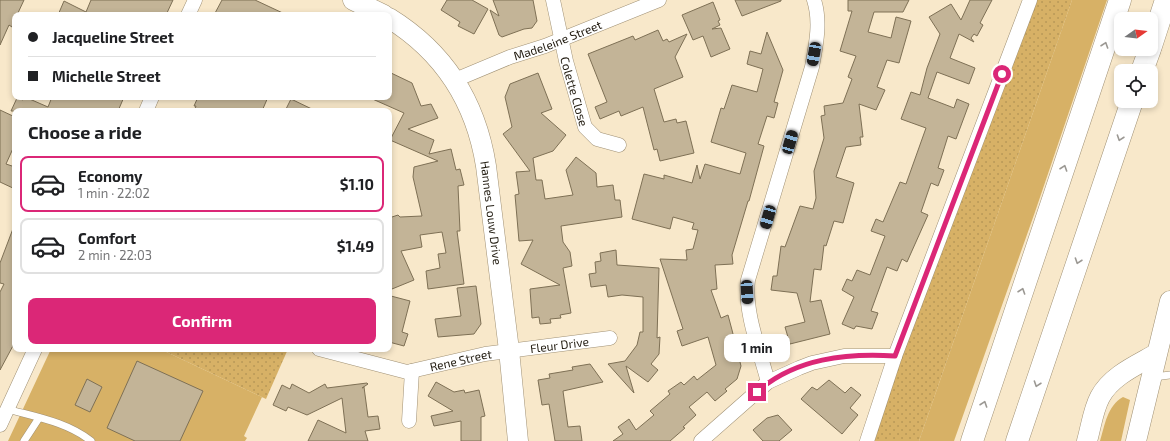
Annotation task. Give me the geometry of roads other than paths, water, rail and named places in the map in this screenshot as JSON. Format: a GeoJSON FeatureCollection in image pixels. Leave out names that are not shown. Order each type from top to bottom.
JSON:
{"type":"FeatureCollection","features":[{"type":"Feature","properties":{"kind":"highway"},"geometry":{"type":"LineString","coordinates":[[972,441],[1120,0]]}},
{"type":"Feature","properties":{"kind":"highway"},"geometry":{"type":"LineString","coordinates":[[1158,25],[1166,0]]}},
{"type":"Feature","properties":{"kind":"highway"},"geometry":{"type":"LineString","coordinates":[[1018,441],[1130,108]]}},
{"type":"Feature","properties":{"kind":"street"},"geometry":{"type":"LineString","coordinates":[[189,12],[195,0]]}},
{"type":"Feature","properties":{"kind":"street"},"geometry":{"type":"LineString","coordinates":[[353,0],[378,12]]}},
{"type":"Feature","properties":{"kind":"street","name":"Colette Close"},"geometry":{"type":"LineString","coordinates":[[553,0],[575,96],[585,127],[597,140],[619,145]]}},
{"type":"Feature","properties":{"kind":"street","name":"Madeleine Street"},"geometry":{"type":"LineString","coordinates":[[455,80],[510,57],[561,40],[659,0]]}},
{"type":"Feature","properties":{"kind":"street"},"geometry":{"type":"LineString","coordinates":[[768,382],[749,308],[747,292],[748,280],[812,67],[817,40],[818,20],[814,0]]}},
{"type":"Feature","properties":{"kind":"street"},"geometry":{"type":"LineString","coordinates":[[867,441],[895,356],[1030,0]]}},
{"type":"Feature","properties":{"kind":"street","name":"Hannes Louw Drive"},"geometry":{"type":"LineString","coordinates":[[392,20],[424,46],[455,80],[471,111],[484,151],[509,350],[518,441]]}},
{"type":"Feature","properties":{"kind":"street"},"geometry":{"type":"LineString","coordinates":[[1136,441],[1160,376],[1160,354],[1170,300]]}},
{"type":"Feature","properties":{"kind":"street","name":"Fleur Drive"},"geometry":{"type":"LineString","coordinates":[[509,350],[610,338]]}},
{"type":"Feature","properties":{"kind":"street","name":"Rene Street"},"geometry":{"type":"LineString","coordinates":[[344,352],[360,354],[402,372],[412,371],[467,357],[509,350]]}},
{"type":"Feature","properties":{"kind":"street"},"geometry":{"type":"LineString","coordinates":[[0,425],[4,407],[33,352]]}},
{"type":"Feature","properties":{"kind":"street"},"geometry":{"type":"LineString","coordinates":[[1087,441],[1097,404],[1103,392],[1111,383],[1129,370],[1160,354]]}},
{"type":"Feature","properties":{"kind":"street"},"geometry":{"type":"LineString","coordinates":[[701,441],[768,382],[812,363],[833,358],[856,355],[895,356]]}},
{"type":"Feature","properties":{"kind":"street"},"geometry":{"type":"LineString","coordinates":[[1129,370],[1160,376]]}},
{"type":"Feature","properties":{"kind":"street","name":"Rene Street"},"geometry":{"type":"LineString","coordinates":[[409,421],[412,371]]}},
{"type":"Feature","properties":{"kind":"lane"},"geometry":{"type":"LineString","coordinates":[[4,407],[70,429],[91,441]]}},
{"type":"Feature","properties":{"kind":"lane"},"geometry":{"type":"LineString","coordinates":[[24,441],[39,418]]}}]}
